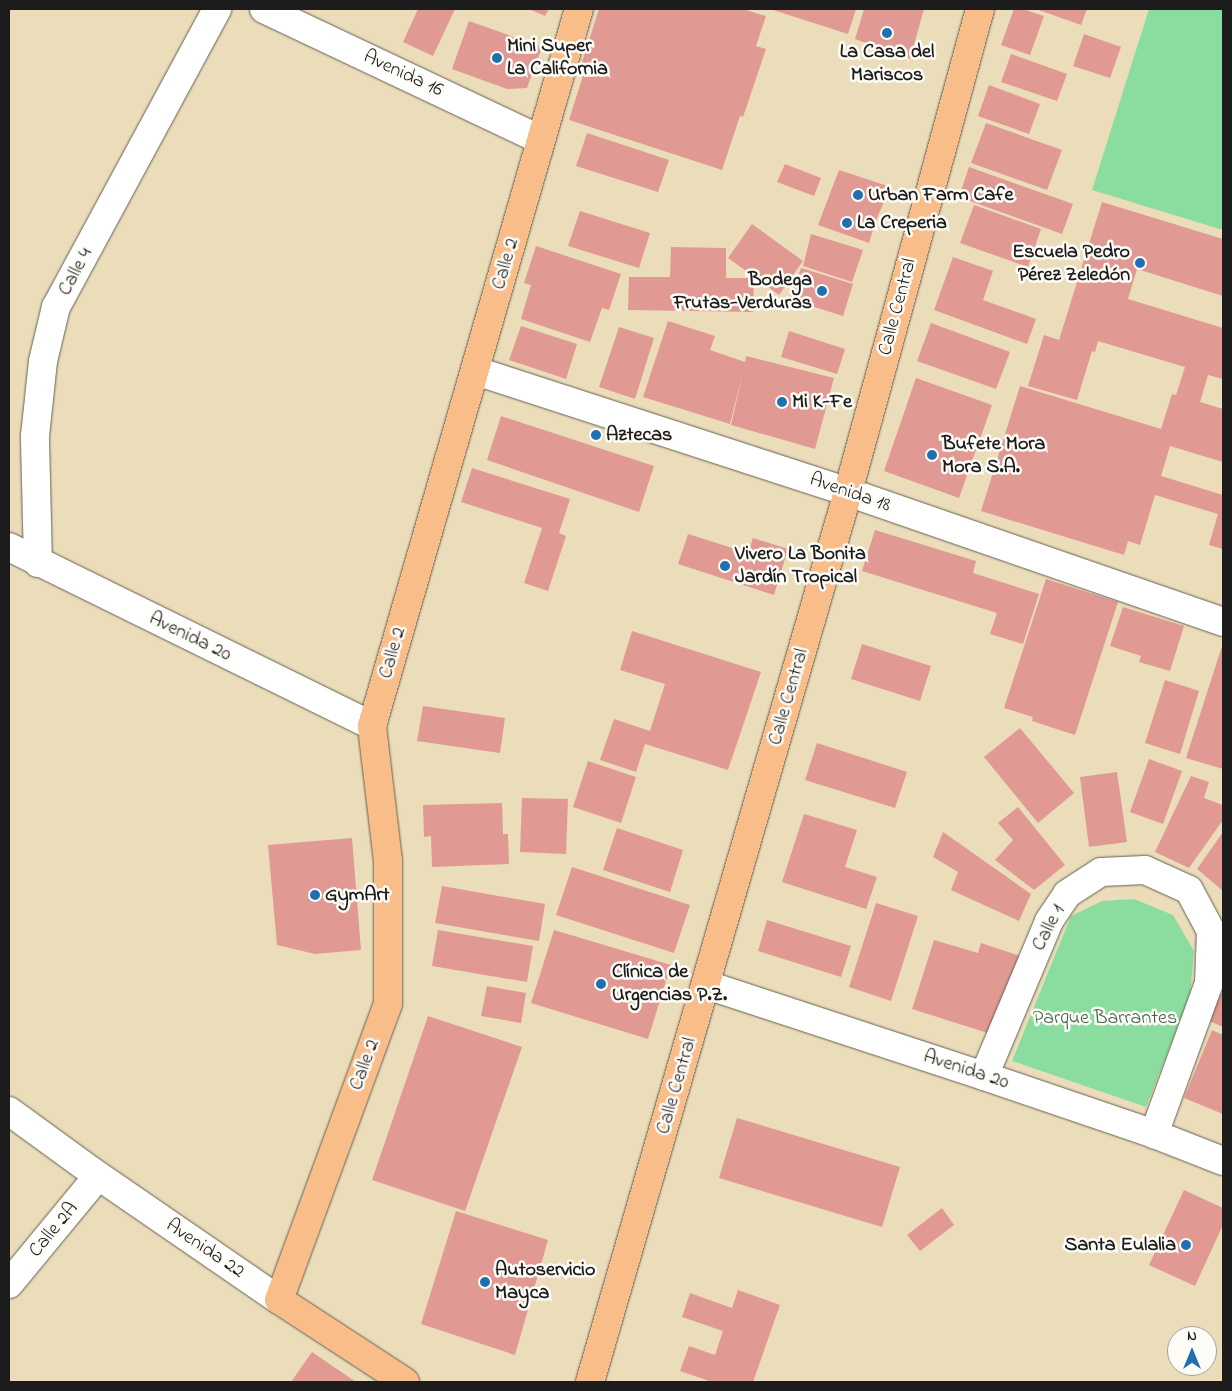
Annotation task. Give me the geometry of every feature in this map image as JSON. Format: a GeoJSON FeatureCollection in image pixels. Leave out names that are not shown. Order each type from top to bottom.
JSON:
{"type":"FeatureCollection","features":[{"type":"Feature","properties":{"kind":"main road","name":"Calle 2"},"geometry":{"type":"LineString","coordinates":[[279,1300],[388,1004],[388,862],[372,726],[579,9]]}},
{"type":"Feature","properties":{"kind":"main road","name":"Calle Central"},"geometry":{"type":"LineString","coordinates":[[590,1382],[707,985],[848,492],[980,9]]}},
{"type":"Feature","properties":{"kind":"main road","name":"Avenida 22"},"geometry":{"type":"LineString","coordinates":[[279,1300],[405,1382]]}},
{"type":"Feature","properties":{"kind":"street","name":"Calle 4"},"geometry":{"type":"LineString","coordinates":[[38,563],[35,436],[43,361],[56,307],[217,9]]}},
{"type":"Feature","properties":{"kind":"street","name":"Avenida 16"},"geometry":{"type":"LineString","coordinates":[[264,9],[541,140]]}},
{"type":"Feature","properties":{"kind":"street","name":"Avenida 18"},"geometry":{"type":"LineString","coordinates":[[476,371],[848,492],[1223,622]]}},
{"type":"Feature","properties":{"kind":"street","name":"Avenida 20"},"geometry":{"type":"LineString","coordinates":[[9,547],[38,563],[372,726]]}},
{"type":"Feature","properties":{"kind":"street","name":"Calle 1"},"geometry":{"type":"LineString","coordinates":[[984,1076],[1050,921],[1068,894],[1101,872],[1145,870],[1189,890],[1211,931],[1209,983],[1154,1134]]}},
{"type":"Feature","properties":{"kind":"street","name":"Avenida 20"},"geometry":{"type":"LineString","coordinates":[[707,985],[984,1076],[1154,1134],[1223,1160]]}},
{"type":"Feature","properties":{"kind":"street","name":"Avenida 22"},"geometry":{"type":"LineString","coordinates":[[9,1111],[98,1176],[279,1300]]}},
{"type":"Feature","properties":{"kind":"street","name":"Calle 2A"},"geometry":{"type":"LineString","coordinates":[[9,1284],[98,1176]]}},
{"type":"Feature","properties":{"kind":"green space"},"geometry":{"type":"Polygon","coordinates":[[[1149,9],[1223,9],[1223,230],[1092,190],[1149,9]]]}},
{"type":"Feature","properties":{"kind":"green space","name":"Parque Barrantes"},"geometry":{"type":"Polygon","coordinates":[[[1134,899],[1173,915],[1194,951],[1190,996],[1146,1107],[1012,1061],[1071,916],[1102,901],[1134,899]]]}},
{"type":"Feature","properties":{"kind":"building"},"geometry":{"type":"Polygon","coordinates":[[[418,9],[455,9],[433,56],[403,42],[418,9]]]}},
{"type":"Feature","properties":{"kind":"building"},"geometry":{"type":"Polygon","coordinates":[[[529,9],[549,9],[545,16],[529,9]]]}},
{"type":"Feature","properties":{"kind":"building"},"geometry":{"type":"Polygon","coordinates":[[[599,9],[743,9],[766,16],[756,46],[766,49],[743,117],[740,116],[722,170],[569,120],[586,66],[581,65],[599,9]]]}},
{"type":"Feature","properties":{"kind":"building"},"geometry":{"type":"Polygon","coordinates":[[[770,9],[856,9],[848,34],[770,9]]]}},
{"type":"Feature","properties":{"kind":"building","name":"La Casa del Mariscos"},"geometry":{"type":"Polygon","coordinates":[[[864,9],[924,9],[910,59],[855,39],[864,9]]]}},
{"type":"Feature","properties":{"kind":"building"},"geometry":{"type":"Polygon","coordinates":[[[1014,9],[1023,9],[1044,16],[1030,55],[1001,45],[1014,9]]]}},
{"type":"Feature","properties":{"kind":"building"},"geometry":{"type":"Polygon","coordinates":[[[1036,9],[1087,9],[1081,25],[1036,9]]]}},
{"type":"Feature","properties":{"kind":"building","name":"Mini Super La California"},"geometry":{"type":"Polygon","coordinates":[[[469,21],[542,47],[527,88],[507,89],[452,69],[469,21]]]}},
{"type":"Feature","properties":{"kind":"building"},"geometry":{"type":"Polygon","coordinates":[[[1084,34],[1121,47],[1110,78],[1073,66],[1084,34]]]}},
{"type":"Feature","properties":{"kind":"building"},"geometry":{"type":"Polygon","coordinates":[[[1011,54],[1067,74],[1057,101],[1001,82],[1011,54]]]}},
{"type":"Feature","properties":{"kind":"building"},"geometry":{"type":"Polygon","coordinates":[[[989,85],[1040,104],[1029,134],[978,116],[989,85]]]}},
{"type":"Feature","properties":{"kind":"building"},"geometry":{"type":"Polygon","coordinates":[[[986,123],[1062,150],[1047,190],[971,163],[986,123]]]}},
{"type":"Feature","properties":{"kind":"building"},"geometry":{"type":"Polygon","coordinates":[[[587,133],[669,160],[658,192],[576,166],[587,133]]]}},
{"type":"Feature","properties":{"kind":"building"},"geometry":{"type":"Polygon","coordinates":[[[785,164],[821,178],[814,196],[777,182],[785,164]]]}},
{"type":"Feature","properties":{"kind":"building"},"geometry":{"type":"Polygon","coordinates":[[[969,167],[1073,204],[1062,234],[959,197],[969,167]]]}},
{"type":"Feature","properties":{"kind":"building","name":"Urban Farm Cafe"},"geometry":{"type":"Polygon","coordinates":[[[839,170],[891,187],[876,220],[869,243],[818,225],[839,170]]]}},
{"type":"Feature","properties":{"kind":"building"},"geometry":{"type":"Polygon","coordinates":[[[1102,202],[1223,239],[1223,296],[1137,269],[1128,299],[1223,328],[1223,379],[1208,375],[1200,402],[1223,409],[1223,462],[1170,446],[1161,476],[1223,495],[1223,549],[1209,545],[1218,514],[1155,495],[1140,545],[1128,541],[1124,555],[981,511],[1020,386],[1161,429],[1172,394],[1176,395],[1185,367],[1098,341],[1095,352],[1092,351],[1077,400],[1028,386],[1044,335],[1059,340],[1102,202]]]}},
{"type":"Feature","properties":{"kind":"building"},"geometry":{"type":"Polygon","coordinates":[[[974,205],[1041,229],[1028,267],[960,243],[974,205]]]}},
{"type":"Feature","properties":{"kind":"building"},"geometry":{"type":"Polygon","coordinates":[[[580,211],[650,233],[639,268],[568,246],[580,211]]]}},
{"type":"Feature","properties":{"kind":"building"},"geometry":{"type":"Polygon","coordinates":[[[752,224],[803,261],[779,295],[728,258],[752,224]]]}},
{"type":"Feature","properties":{"kind":"building"},"geometry":{"type":"Polygon","coordinates":[[[811,234],[863,250],[852,282],[803,266],[811,234]]]}},
{"type":"Feature","properties":{"kind":"building"},"geometry":{"type":"Polygon","coordinates":[[[536,246],[621,274],[609,310],[602,308],[590,342],[521,319],[531,285],[524,283],[536,246]]]}},
{"type":"Feature","properties":{"kind":"building"},"geometry":{"type":"Polygon","coordinates":[[[671,247],[726,248],[726,278],[754,278],[753,312],[628,310],[629,277],[670,277],[671,247]]]}},
{"type":"Feature","properties":{"kind":"building"},"geometry":{"type":"Polygon","coordinates":[[[953,257],[993,271],[983,300],[1036,319],[1027,344],[934,310],[953,257]]]}},
{"type":"Feature","properties":{"kind":"building","name":"Bodega Frutas-Verduras"},"geometry":{"type":"Polygon","coordinates":[[[801,268],[853,284],[843,316],[789,299],[801,268]]]}},
{"type":"Feature","properties":{"kind":"building"},"geometry":{"type":"Polygon","coordinates":[[[668,321],[715,336],[710,350],[745,362],[746,356],[834,378],[815,449],[731,425],[743,372],[730,424],[643,397],[668,321]]]}},
{"type":"Feature","properties":{"kind":"building"},"geometry":{"type":"Polygon","coordinates":[[[931,323],[1010,352],[996,389],[917,361],[931,323]]]}},
{"type":"Feature","properties":{"kind":"building"},"geometry":{"type":"Polygon","coordinates":[[[521,326],[577,344],[566,379],[509,360],[521,326]]]}},
{"type":"Feature","properties":{"kind":"building"},"geometry":{"type":"Polygon","coordinates":[[[619,327],[654,338],[635,399],[599,387],[619,327]]]}},
{"type":"Feature","properties":{"kind":"building"},"geometry":{"type":"Polygon","coordinates":[[[789,331],[845,349],[837,374],[781,357],[789,331]]]}},
{"type":"Feature","properties":{"kind":"building","name":"Bufete Mora Mora S.A."},"geometry":{"type":"Polygon","coordinates":[[[916,378],[992,405],[959,498],[884,471],[916,378]]]}},
{"type":"Feature","properties":{"kind":"building"},"geometry":{"type":"Polygon","coordinates":[[[501,416],[654,466],[639,512],[487,460],[501,416]]]}},
{"type":"Feature","properties":{"kind":"building"},"geometry":{"type":"Polygon","coordinates":[[[472,468],[570,499],[559,533],[566,536],[548,591],[524,583],[542,528],[461,502],[472,468]]]}},
{"type":"Feature","properties":{"kind":"building"},"geometry":{"type":"Polygon","coordinates":[[[875,530],[976,561],[973,573],[1039,594],[1023,644],[990,634],[997,613],[862,571],[875,530]]]}},
{"type":"Feature","properties":{"kind":"building"},"geometry":{"type":"Polygon","coordinates":[[[688,534],[748,553],[753,538],[788,549],[774,595],[678,564],[688,534]]]}},
{"type":"Feature","properties":{"kind":"building"},"geometry":{"type":"Polygon","coordinates":[[[1046,579],[1118,602],[1075,735],[1032,721],[1033,717],[1004,708],[1046,579]]]}},
{"type":"Feature","properties":{"kind":"building"},"geometry":{"type":"Polygon","coordinates":[[[1123,607],[1184,626],[1170,671],[1139,662],[1141,656],[1110,646],[1123,607]]]}},
{"type":"Feature","properties":{"kind":"building"},"geometry":{"type":"Polygon","coordinates":[[[632,631],[761,672],[728,770],[645,744],[636,772],[600,760],[614,719],[650,731],[665,684],[620,670],[632,631]]]}},
{"type":"Feature","properties":{"kind":"building"},"geometry":{"type":"Polygon","coordinates":[[[1223,643],[1223,769],[1186,758],[1223,643]]]}},
{"type":"Feature","properties":{"kind":"building"},"geometry":{"type":"Polygon","coordinates":[[[862,644],[931,666],[920,701],[851,679],[862,644]]]}},
{"type":"Feature","properties":{"kind":"building"},"geometry":{"type":"Polygon","coordinates":[[[1165,680],[1199,691],[1180,754],[1145,743],[1165,680]]]}},
{"type":"Feature","properties":{"kind":"building"},"geometry":{"type":"Polygon","coordinates":[[[423,706],[505,718],[500,753],[417,741],[423,706]]]}},
{"type":"Feature","properties":{"kind":"building"},"geometry":{"type":"Polygon","coordinates":[[[1020,728],[1074,793],[1038,823],[984,757],[1020,728]]]}},
{"type":"Feature","properties":{"kind":"building"},"geometry":{"type":"Polygon","coordinates":[[[817,743],[907,772],[895,808],[805,780],[817,743]]]}},
{"type":"Feature","properties":{"kind":"building"},"geometry":{"type":"Polygon","coordinates":[[[1149,759],[1182,771],[1163,824],[1130,812],[1149,759]]]}},
{"type":"Feature","properties":{"kind":"building"},"geometry":{"type":"Polygon","coordinates":[[[588,761],[636,777],[621,823],[573,807],[588,761]]]}},
{"type":"Feature","properties":{"kind":"building"},"geometry":{"type":"Polygon","coordinates":[[[1117,772],[1127,842],[1089,847],[1080,777],[1117,772]]]}},
{"type":"Feature","properties":{"kind":"building"},"geometry":{"type":"Polygon","coordinates":[[[1191,776],[1209,782],[1204,798],[1223,805],[1223,820],[1189,868],[1155,852],[1191,776]]]}},
{"type":"Feature","properties":{"kind":"building"},"geometry":{"type":"Polygon","coordinates":[[[522,798],[568,799],[566,854],[520,852],[522,798]]]}},
{"type":"Feature","properties":{"kind":"building"},"geometry":{"type":"Polygon","coordinates":[[[502,803],[503,834],[508,834],[509,864],[432,867],[431,836],[424,837],[423,805],[502,803]]]}},
{"type":"Feature","properties":{"kind":"building"},"geometry":{"type":"Polygon","coordinates":[[[1018,807],[1065,865],[1034,890],[995,860],[1013,840],[998,823],[1018,807]]]}},
{"type":"Feature","properties":{"kind":"building"},"geometry":{"type":"Polygon","coordinates":[[[804,814],[857,830],[845,867],[877,877],[866,909],[782,882],[804,814]]]}},
{"type":"Feature","properties":{"kind":"building"},"geometry":{"type":"Polygon","coordinates":[[[617,828],[683,850],[670,892],[603,870],[617,828]]]}},
{"type":"Feature","properties":{"kind":"building"},"geometry":{"type":"Polygon","coordinates":[[[943,832],[1031,894],[1019,921],[951,890],[958,872],[933,857],[943,832]]]}},
{"type":"Feature","properties":{"kind":"building"},"geometry":{"type":"Polygon","coordinates":[[[1223,832],[1223,891],[1197,869],[1223,832]]]}},
{"type":"Feature","properties":{"kind":"building","name":"GymArt"},"geometry":{"type":"Polygon","coordinates":[[[352,838],[361,950],[315,954],[277,945],[268,845],[352,838]]]}},
{"type":"Feature","properties":{"kind":"building"},"geometry":{"type":"Polygon","coordinates":[[[572,867],[690,905],[674,953],[556,915],[572,867]]]}},
{"type":"Feature","properties":{"kind":"building"},"geometry":{"type":"Polygon","coordinates":[[[442,886],[545,904],[539,941],[435,923],[442,886]]]}},
{"type":"Feature","properties":{"kind":"building"},"geometry":{"type":"Polygon","coordinates":[[[876,903],[918,916],[891,1001],[849,987],[876,903]]]}},
{"type":"Feature","properties":{"kind":"building"},"geometry":{"type":"Polygon","coordinates":[[[767,920],[851,946],[841,977],[758,951],[767,920]]]}},
{"type":"Feature","properties":{"kind":"building"},"geometry":{"type":"Polygon","coordinates":[[[438,930],[533,946],[527,982],[432,966],[438,930]]]}},
{"type":"Feature","properties":{"kind":"building","name":"Clínica de Urgencias P.Z."},"geometry":{"type":"Polygon","coordinates":[[[554,930],[671,965],[648,1039],[531,1003],[554,930]]]}},
{"type":"Feature","properties":{"kind":"building"},"geometry":{"type":"Polygon","coordinates":[[[934,940],[978,953],[981,943],[1020,956],[994,1035],[912,1009],[934,940]]]}},
{"type":"Feature","properties":{"kind":"building"},"geometry":{"type":"Polygon","coordinates":[[[487,986],[526,993],[521,1023],[481,1016],[487,986]]]}},
{"type":"Feature","properties":{"kind":"building"},"geometry":{"type":"Polygon","coordinates":[[[1217,992],[1223,995],[1223,1027],[1205,1019],[1217,992]]]}},
{"type":"Feature","properties":{"kind":"building"},"geometry":{"type":"Polygon","coordinates":[[[428,1016],[522,1047],[465,1211],[372,1180],[428,1016]]]}},
{"type":"Feature","properties":{"kind":"building"},"geometry":{"type":"Polygon","coordinates":[[[1212,1030],[1223,1035],[1223,1114],[1184,1098],[1212,1030]]]}},
{"type":"Feature","properties":{"kind":"building"},"geometry":{"type":"Polygon","coordinates":[[[737,1118],[900,1167],[882,1227],[719,1178],[737,1118]]]}},
{"type":"Feature","properties":{"kind":"building","name":"Santa Eulalia"},"geometry":{"type":"Polygon","coordinates":[[[1184,1190],[1223,1208],[1223,1225],[1195,1286],[1149,1265],[1184,1190]]]}},
{"type":"Feature","properties":{"kind":"building"},"geometry":{"type":"Polygon","coordinates":[[[942,1208],[954,1225],[920,1251],[907,1235],[942,1208]]]}},
{"type":"Feature","properties":{"kind":"building","name":"Autoservicio Mayca"},"geometry":{"type":"Polygon","coordinates":[[[456,1211],[548,1240],[515,1355],[421,1324],[456,1211]]]}},
{"type":"Feature","properties":{"kind":"building"},"geometry":{"type":"Polygon","coordinates":[[[738,1290],[780,1305],[753,1382],[712,1382],[680,1371],[689,1346],[715,1355],[723,1331],[682,1317],[690,1293],[732,1308],[738,1290]]]}},
{"type":"Feature","properties":{"kind":"building"},"geometry":{"type":"Polygon","coordinates":[[[312,1352],[356,1382],[291,1382],[312,1352]]]}},
{"type":"Feature","properties":{"kind":"place","name":"La Casa del Mariscos"},"geometry":{"type":"Point","coordinates":[887,33]}},
{"type":"Feature","properties":{"kind":"place","name":"Mini Super La California"},"geometry":{"type":"Point","coordinates":[497,58]}},
{"type":"Feature","properties":{"kind":"place","name":"Urban Farm Cafe"},"geometry":{"type":"Point","coordinates":[858,195]}},
{"type":"Feature","properties":{"kind":"place","name":"La Creperia"},"geometry":{"type":"Point","coordinates":[847,223]}},
{"type":"Feature","properties":{"kind":"place","name":"Escuela Pedro Pérez Zeledón"},"geometry":{"type":"Point","coordinates":[1140,263]}},
{"type":"Feature","properties":{"kind":"place","name":"Bodega Frutas-Verduras"},"geometry":{"type":"Point","coordinates":[822,291]}},
{"type":"Feature","properties":{"kind":"place","name":"Mi K-Fe"},"geometry":{"type":"Point","coordinates":[782,402]}},
{"type":"Feature","properties":{"kind":"place","name":"Aztecas"},"geometry":{"type":"Point","coordinates":[596,435]}},
{"type":"Feature","properties":{"kind":"place","name":"Bufete Mora Mora S.A."},"geometry":{"type":"Point","coordinates":[932,455]}},
{"type":"Feature","properties":{"kind":"place","name":"Vivero La Bonita Jardín Tropical"},"geometry":{"type":"Point","coordinates":[725,566]}},
{"type":"Feature","properties":{"kind":"place","name":"GymArt"},"geometry":{"type":"Point","coordinates":[315,895]}},
{"type":"Feature","properties":{"kind":"place","name":"Clínica de Urgencias P.Z."},"geometry":{"type":"Point","coordinates":[601,984]}},
{"type":"Feature","properties":{"kind":"place","name":"Santa Eulalia"},"geometry":{"type":"Point","coordinates":[1186,1245]}},
{"type":"Feature","properties":{"kind":"place","name":"Autoservicio Mayca"},"geometry":{"type":"Point","coordinates":[485,1282]}}]}
